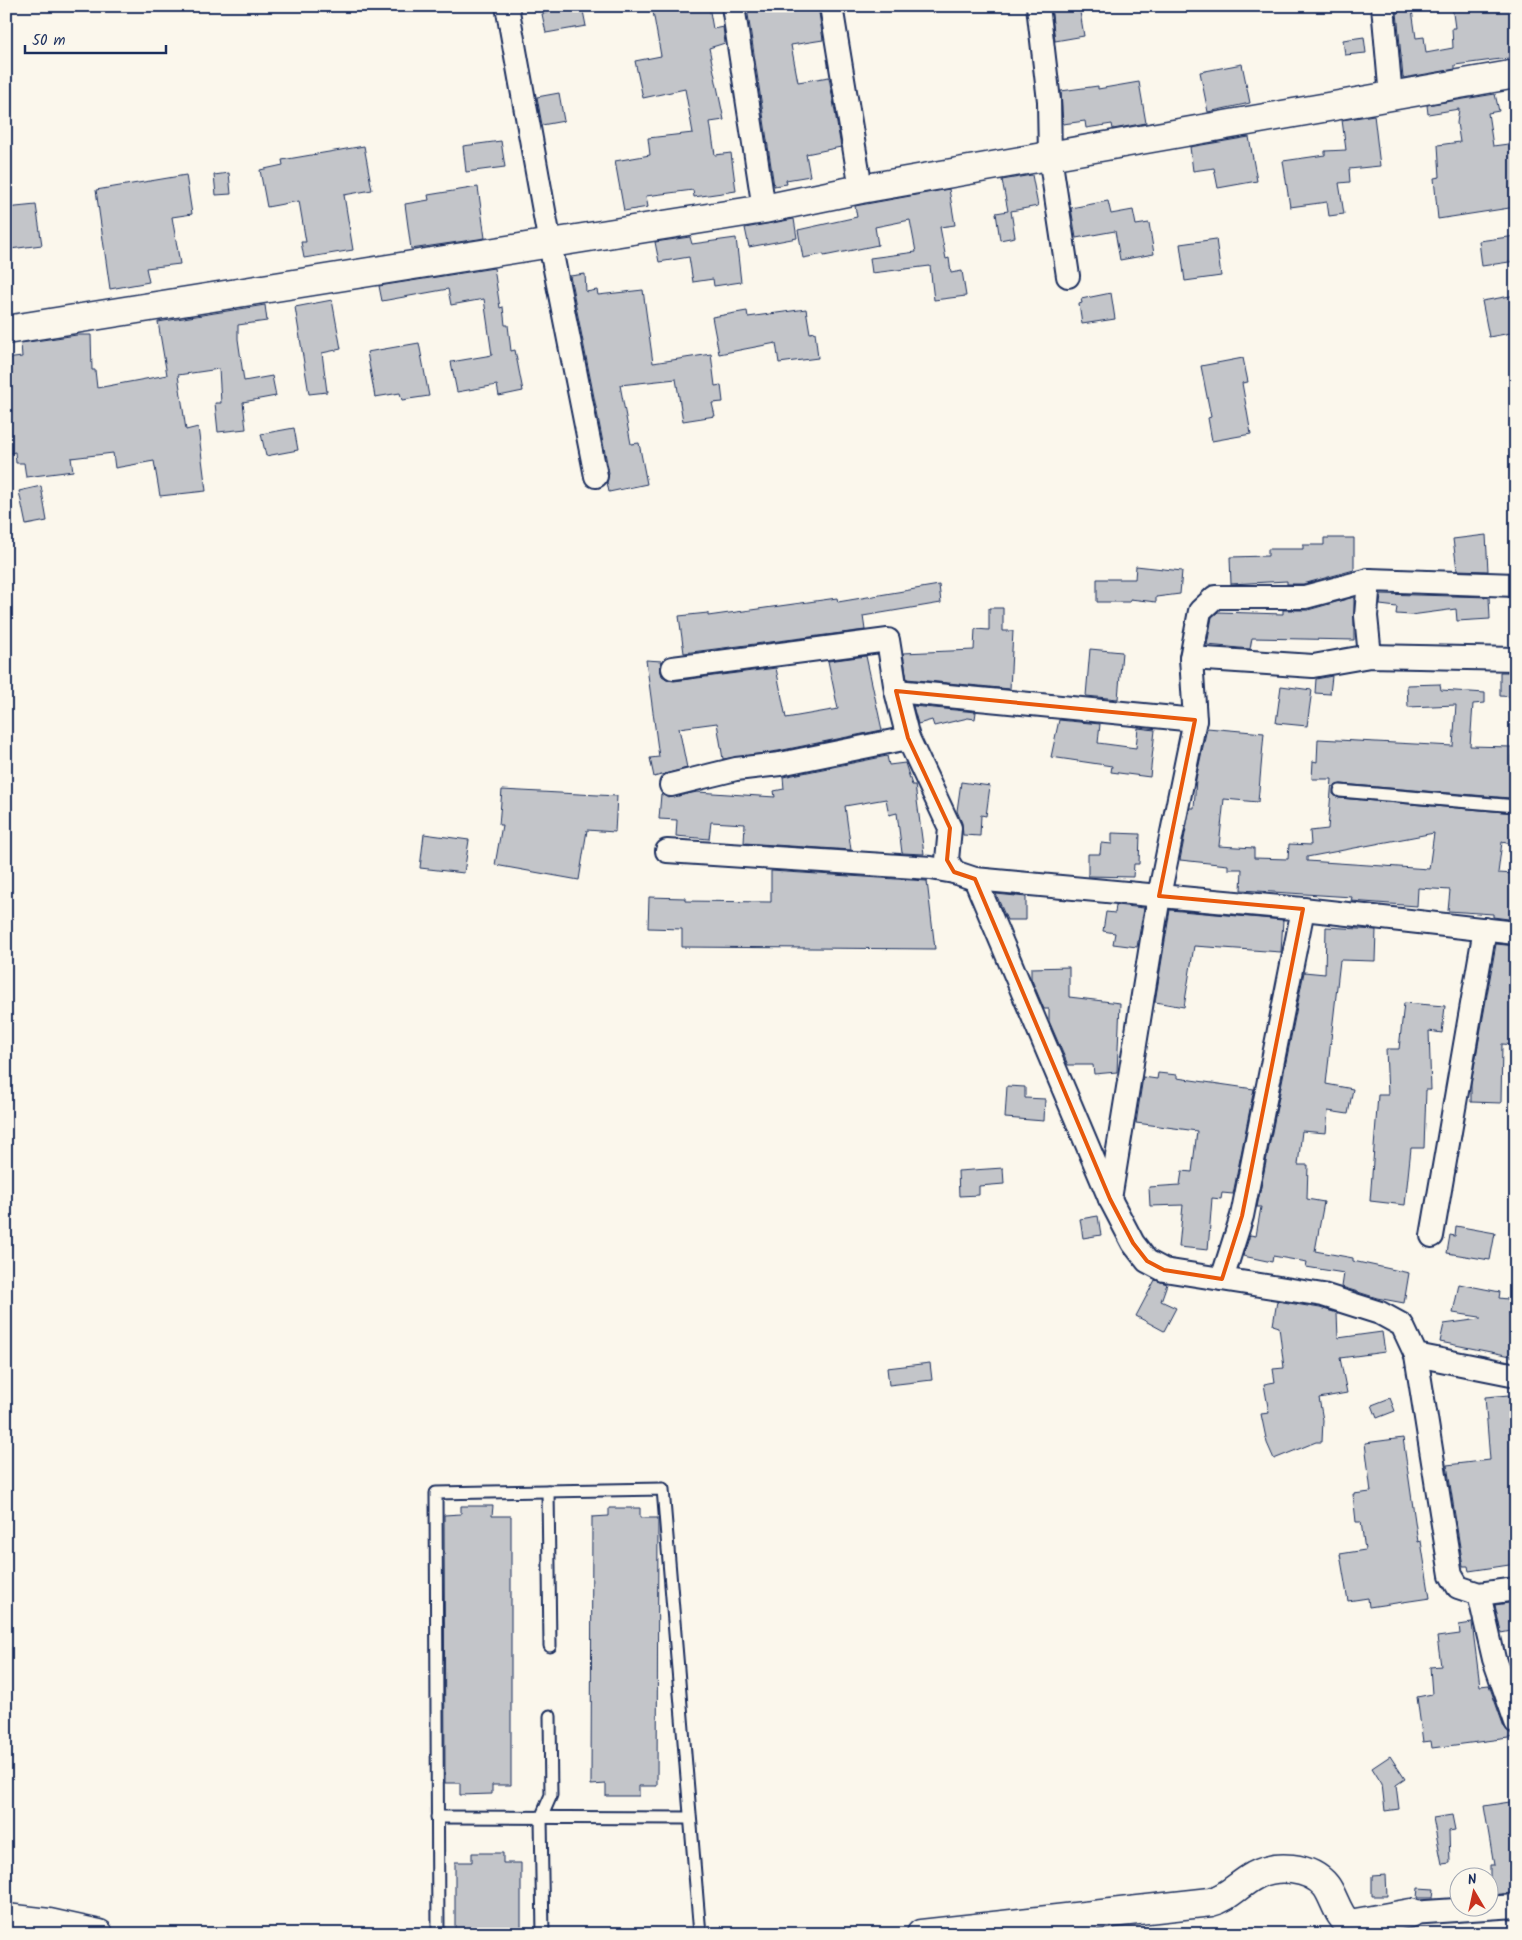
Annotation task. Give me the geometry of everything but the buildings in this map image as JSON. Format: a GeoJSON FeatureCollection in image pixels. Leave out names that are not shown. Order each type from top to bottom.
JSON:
{"type":"FeatureCollection","features":[{"type":"Feature","properties":{"kind":"street"},"geometry":{"type":"LineString","coordinates":[[507,6],[550,244],[596,476]]}},
{"type":"Feature","properties":{"kind":"street"},"geometry":{"type":"LineString","coordinates":[[733,6],[764,209]]}},
{"type":"Feature","properties":{"kind":"street"},"geometry":{"type":"LineString","coordinates":[[831,6],[861,189]]}},
{"type":"Feature","properties":{"kind":"street"},"geometry":{"type":"LineString","coordinates":[[1038,6],[1049,101],[1050,156],[1068,276]]}},
{"type":"Feature","properties":{"kind":"street"},"geometry":{"type":"LineString","coordinates":[[1383,6],[1391,96]]}},
{"type":"Feature","properties":{"kind":"street"},"geometry":{"type":"LineString","coordinates":[[6,330],[764,209],[861,189],[1516,74]]}},
{"type":"Feature","properties":{"kind":"street"},"geometry":{"type":"LineString","coordinates":[[1369,580],[1366,616],[1370,656]]}},
{"type":"Feature","properties":{"kind":"street"},"geometry":{"type":"LineString","coordinates":[[1110,1199],[1159,896],[1195,720],[1191,658],[1200,611],[1215,597],[1305,597],[1369,580],[1516,586]]}},
{"type":"Feature","properties":{"kind":"street"},"geometry":{"type":"LineString","coordinates":[[673,668],[888,640],[896,691],[908,738],[950,828],[947,860],[954,872]]}},
{"type":"Feature","properties":{"kind":"street"},"geometry":{"type":"LineString","coordinates":[[1191,658],[1313,666],[1370,656],[1516,660]]}},
{"type":"Feature","properties":{"kind":"street"},"geometry":{"type":"LineString","coordinates":[[896,691],[1195,720]]}},
{"type":"Feature","properties":{"kind":"street"},"geometry":{"type":"LineString","coordinates":[[671,785],[736,769],[780,764],[908,738]]}},
{"type":"Feature","properties":{"kind":"street"},"geometry":{"type":"LineString","coordinates":[[667,851],[931,868],[954,872],[975,880],[1303,909],[1516,933]]}},
{"type":"Feature","properties":{"kind":"street"},"geometry":{"type":"LineString","coordinates":[[975,880],[1110,1199],[1133,1243],[1147,1261],[1164,1270],[1323,1295],[1380,1313],[1402,1325],[1416,1355],[1451,1575],[1458,1587],[1479,1594],[1516,1590]]}},
{"type":"Feature","properties":{"kind":"street"},"geometry":{"type":"LineString","coordinates":[[1222,1279],[1242,1216],[1303,909]]}},
{"type":"Feature","properties":{"kind":"street"},"geometry":{"type":"LineString","coordinates":[[1432,1236],[1485,929]]}},
{"type":"Feature","properties":{"kind":"street"},"geometry":{"type":"LineString","coordinates":[[1416,1355],[1516,1375]]}},
{"type":"Feature","properties":{"kind":"street"},"geometry":{"type":"LineString","coordinates":[[1479,1594],[1494,1659],[1516,1722]]}},
{"type":"Feature","properties":{"kind":"street"},"geometry":{"type":"LineString","coordinates":[[921,1934],[1027,1928],[1211,1902],[1221,1899],[1252,1876],[1284,1868],[1306,1872],[1322,1881],[1343,1919],[1350,1924],[1411,1913],[1516,1906]]}},
{"type":"Feature","properties":{"kind":"street"},"geometry":{"type":"LineString","coordinates":[[6,1918],[49,1928],[100,1934]]}},
{"type":"Feature","properties":{"kind":"lane"},"geometry":{"type":"LineString","coordinates":[[1340,792],[1516,806]]}},
{"type":"Feature","properties":{"kind":"lane"},"geometry":{"type":"LineString","coordinates":[[438,1934],[436,1493],[663,1489],[700,1934]]}},
{"type":"Feature","properties":{"kind":"lane"},"geometry":{"type":"LineString","coordinates":[[548,1491],[550,1646]]}},
{"type":"Feature","properties":{"kind":"lane"},"geometry":{"type":"LineString","coordinates":[[543,1934],[541,1818],[551,1795],[550,1716]]}},
{"type":"Feature","properties":{"kind":"lane"},"geometry":{"type":"LineString","coordinates":[[437,1817],[689,1818]]}},
{"type":"Feature","properties":{"kind":"highlighted area"},"geometry":{"type":"Polygon","coordinates":[[[896,691],[1195,720],[1159,896],[1303,909],[1242,1216],[1222,1279],[1164,1270],[1147,1261],[1133,1243],[1110,1199],[975,879],[954,872],[947,860],[950,828],[908,738],[896,691]]]}}]}
